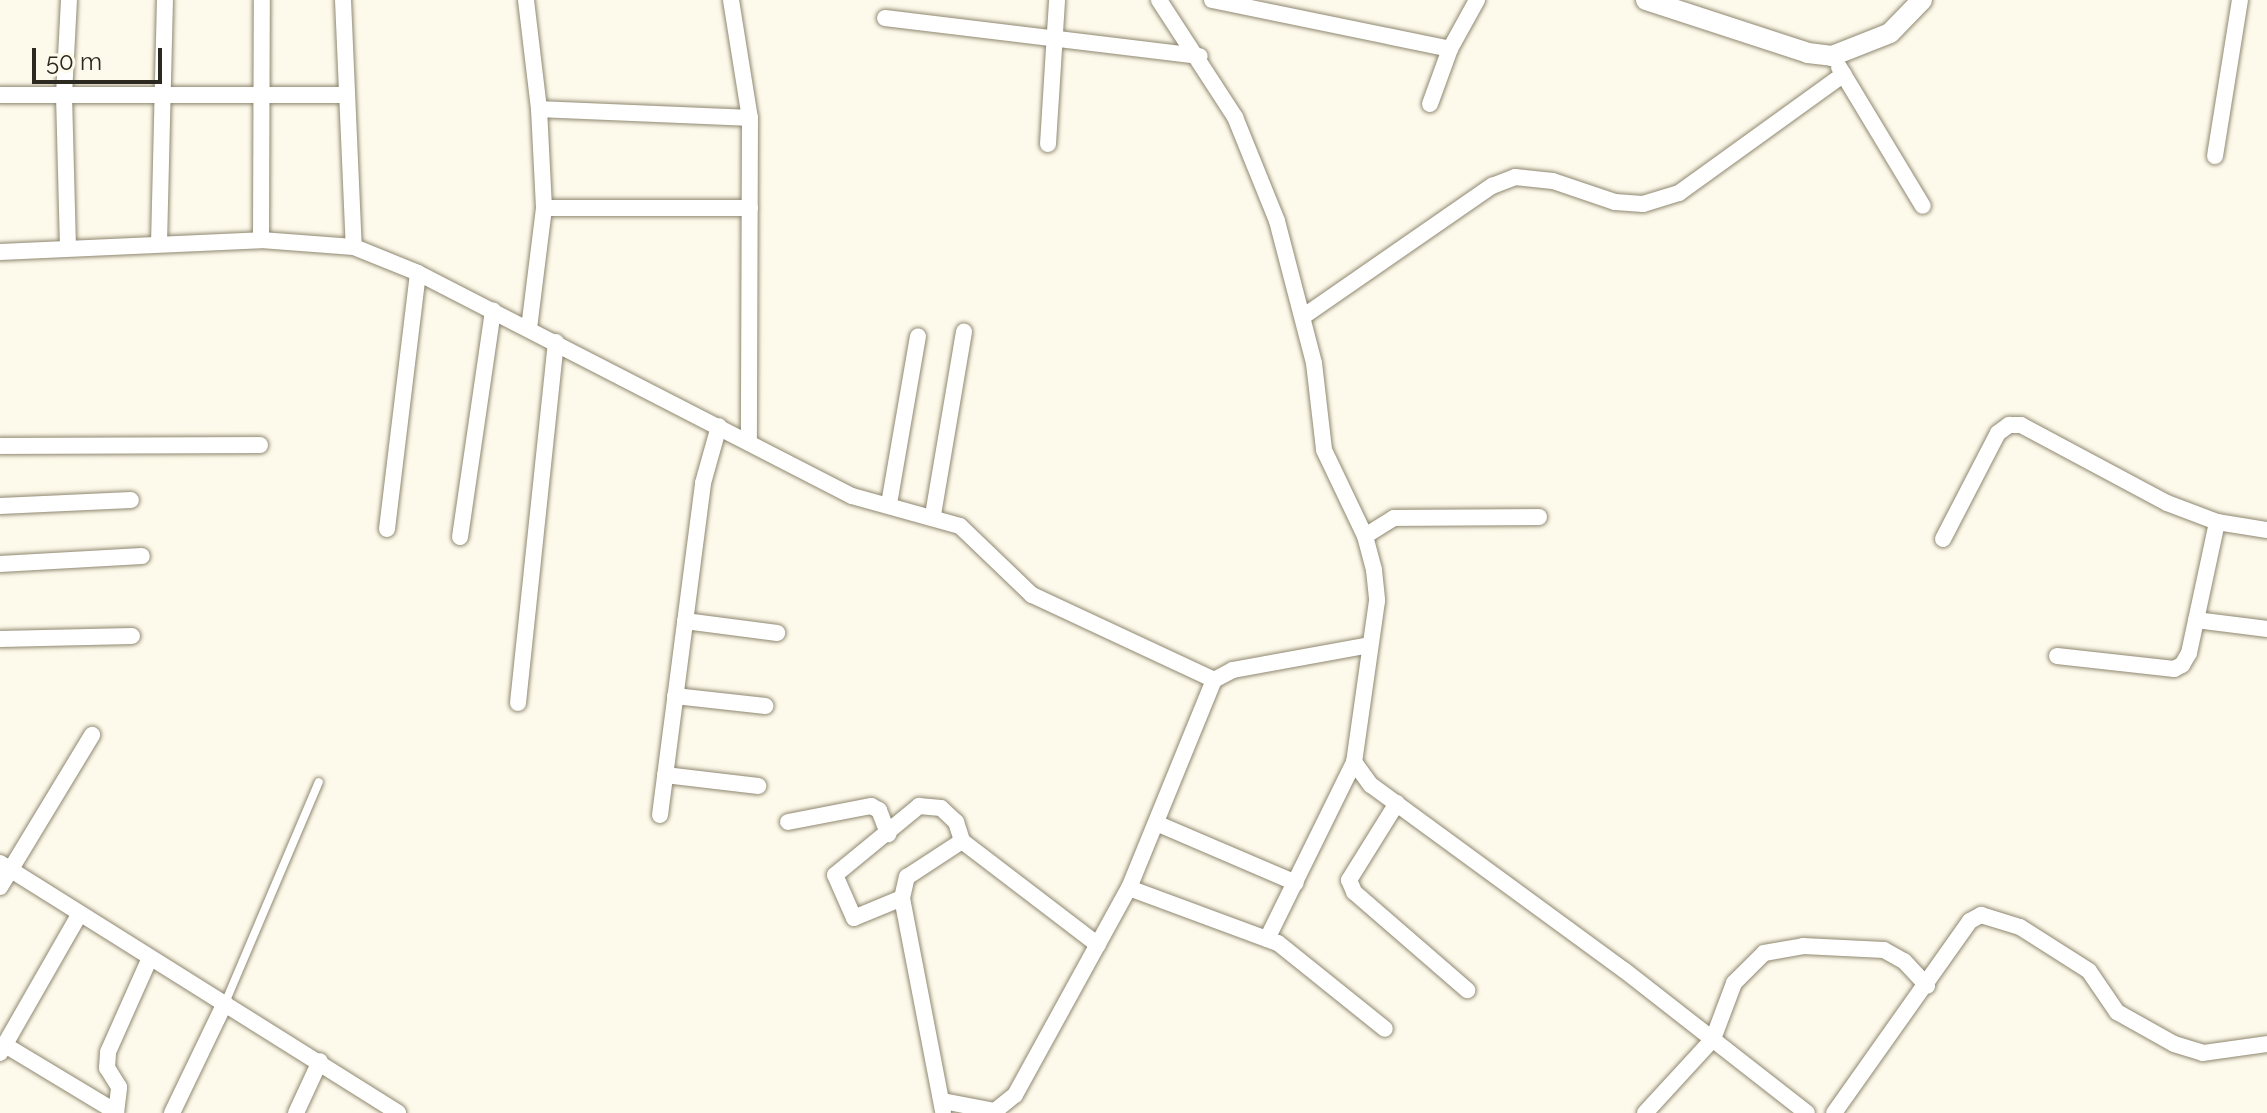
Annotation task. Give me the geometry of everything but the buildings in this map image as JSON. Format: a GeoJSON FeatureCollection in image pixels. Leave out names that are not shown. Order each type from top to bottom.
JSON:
{"type":"FeatureCollection","features":[{"type":"Feature","properties":{"kind":"street"},"geometry":{"type":"LineString","coordinates":[[68,248],[64,95],[69,0]]}},
{"type":"Feature","properties":{"kind":"street"},"geometry":{"type":"LineString","coordinates":[[159,244],[165,0]]}},
{"type":"Feature","properties":{"kind":"street"},"geometry":{"type":"LineString","coordinates":[[261,240],[262,0]]}},
{"type":"Feature","properties":{"kind":"street"},"geometry":{"type":"LineString","coordinates":[[343,0],[343,95],[354,247]]}},
{"type":"Feature","properties":{"kind":"street"},"geometry":{"type":"LineString","coordinates":[[526,0],[539,109],[544,208],[529,329]]}},
{"type":"Feature","properties":{"kind":"street"},"geometry":{"type":"LineString","coordinates":[[731,0],[750,118],[749,441]]}},
{"type":"Feature","properties":{"kind":"street"},"geometry":{"type":"LineString","coordinates":[[1048,144],[1057,0]]}},
{"type":"Feature","properties":{"kind":"street"},"geometry":{"type":"LineString","coordinates":[[1159,0],[1200,56],[1235,117],[1256,168],[1304,316],[1324,450],[1365,536],[1377,601],[1354,762],[1267,939]]}},
{"type":"Feature","properties":{"kind":"street"},"geometry":{"type":"LineString","coordinates":[[1212,0],[1450,49]]}},
{"type":"Feature","properties":{"kind":"street"},"geometry":{"type":"LineString","coordinates":[[1430,104],[1450,49],[1477,0]]}},
{"type":"Feature","properties":{"kind":"street"},"geometry":{"type":"LineString","coordinates":[[1646,0],[1808,53],[1832,56],[1877,40],[1918,5]]}},
{"type":"Feature","properties":{"kind":"street"},"geometry":{"type":"LineString","coordinates":[[2215,156],[2240,0]]}},
{"type":"Feature","properties":{"kind":"street"},"geometry":{"type":"LineString","coordinates":[[885,18],[1200,56]]}},
{"type":"Feature","properties":{"kind":"street"},"geometry":{"type":"LineString","coordinates":[[1832,56],[1923,206]]}},
{"type":"Feature","properties":{"kind":"street"},"geometry":{"type":"LineString","coordinates":[[1304,316],[1492,186],[1528,178],[1615,202],[1643,204],[1679,193],[1844,74]]}},
{"type":"Feature","properties":{"kind":"street"},"geometry":{"type":"LineString","coordinates":[[0,95],[343,95]]}},
{"type":"Feature","properties":{"kind":"street"},"geometry":{"type":"LineString","coordinates":[[539,109],[750,118]]}},
{"type":"Feature","properties":{"kind":"street"},"geometry":{"type":"LineString","coordinates":[[544,208],[750,208]]}},
{"type":"Feature","properties":{"kind":"street"},"geometry":{"type":"LineString","coordinates":[[0,252],[261,240],[354,247],[418,273],[493,310],[852,496],[933,515],[960,526],[1032,595],[1214,680]]}},
{"type":"Feature","properties":{"kind":"street"},"geometry":{"type":"LineString","coordinates":[[387,529],[418,273]]}},
{"type":"Feature","properties":{"kind":"street"},"geometry":{"type":"LineString","coordinates":[[460,537],[493,310]]}},
{"type":"Feature","properties":{"kind":"street"},"geometry":{"type":"LineString","coordinates":[[933,515],[964,332]]}},
{"type":"Feature","properties":{"kind":"street"},"geometry":{"type":"LineString","coordinates":[[889,504],[918,336]]}},
{"type":"Feature","properties":{"kind":"street"},"geometry":{"type":"LineString","coordinates":[[518,703],[556,342]]}},
{"type":"Feature","properties":{"kind":"street"},"geometry":{"type":"LineString","coordinates":[[1943,539],[1998,433],[2009,425],[2021,425],[2114,478],[2217,522],[2267,530]]}},
{"type":"Feature","properties":{"kind":"street"},"geometry":{"type":"LineString","coordinates":[[660,815],[703,483],[719,426]]}},
{"type":"Feature","properties":{"kind":"street"},"geometry":{"type":"LineString","coordinates":[[0,446],[260,445]]}},
{"type":"Feature","properties":{"kind":"street"},"geometry":{"type":"LineString","coordinates":[[0,506],[131,500]]}},
{"type":"Feature","properties":{"kind":"street"},"geometry":{"type":"LineString","coordinates":[[1365,536],[1394,518],[1539,517]]}},
{"type":"Feature","properties":{"kind":"street"},"geometry":{"type":"LineString","coordinates":[[2057,656],[2174,669],[2189,653],[2217,522]]}},
{"type":"Feature","properties":{"kind":"street"},"geometry":{"type":"LineString","coordinates":[[0,564],[142,556]]}},
{"type":"Feature","properties":{"kind":"street"},"geometry":{"type":"LineString","coordinates":[[2196,620],[2267,629]]}},
{"type":"Feature","properties":{"kind":"street"},"geometry":{"type":"LineString","coordinates":[[685,621],[777,633]]}},
{"type":"Feature","properties":{"kind":"street"},"geometry":{"type":"LineString","coordinates":[[0,639],[132,636]]}},
{"type":"Feature","properties":{"kind":"street"},"geometry":{"type":"LineString","coordinates":[[962,841],[907,877],[902,898],[943,1107],[980,1112],[1007,1105],[1110,923],[1156,823],[1214,680],[1233,670],[1370,645]]}},
{"type":"Feature","properties":{"kind":"street"},"geometry":{"type":"LineString","coordinates":[[675,696],[765,706]]}},
{"type":"Feature","properties":{"kind":"street"},"geometry":{"type":"LineString","coordinates":[[0,887],[6,867],[92,735]]}},
{"type":"Feature","properties":{"kind":"street"},"geometry":{"type":"LineString","coordinates":[[1354,762],[1371,785],[1713,1039],[1807,1113]]}},
{"type":"Feature","properties":{"kind":"street"},"geometry":{"type":"LineString","coordinates":[[665,775],[758,786]]}},
{"type":"Feature","properties":{"kind":"street"},"geometry":{"type":"LineString","coordinates":[[1397,803],[1349,880],[1354,892],[1467,990]]}},
{"type":"Feature","properties":{"kind":"street"},"geometry":{"type":"LineString","coordinates":[[902,898],[854,918],[835,883],[839,869],[888,834],[919,806],[930,804],[956,822],[962,841],[1098,945]]}},
{"type":"Feature","properties":{"kind":"street"},"geometry":{"type":"LineString","coordinates":[[788,822],[871,806],[879,810],[888,834]]}},
{"type":"Feature","properties":{"kind":"street"},"geometry":{"type":"LineString","coordinates":[[1156,823],[1296,883]]}},
{"type":"Feature","properties":{"kind":"street"},"geometry":{"type":"LineString","coordinates":[[6,867],[149,960],[320,1061],[398,1113]]}},
{"type":"Feature","properties":{"kind":"street"},"geometry":{"type":"LineString","coordinates":[[1126,892],[1267,939],[1294,952],[1385,1029]]}},
{"type":"Feature","properties":{"kind":"street"},"geometry":{"type":"LineString","coordinates":[[79,915],[2,1049],[116,1112],[119,1087],[107,1068],[108,1052],[149,960]]}},
{"type":"Feature","properties":{"kind":"street"},"geometry":{"type":"LineString","coordinates":[[1834,1113],[1927,986],[1970,921],[1995,916],[2089,971],[2117,1012],[2174,1044],[2203,1053],[2267,1044]]}},
{"type":"Feature","properties":{"kind":"street"},"geometry":{"type":"LineString","coordinates":[[1645,1113],[1713,1039],[1734,983],[1746,967],[1774,950],[1803,946],[1884,950],[1904,961],[1927,986]]}},
{"type":"Feature","properties":{"kind":"street"},"geometry":{"type":"LineString","coordinates":[[172,1113],[225,1003]]}},
{"type":"Feature","properties":{"kind":"street"},"geometry":{"type":"LineString","coordinates":[[296,1113],[320,1061]]}},
{"type":"Feature","properties":{"kind":"lane"},"geometry":{"type":"LineString","coordinates":[[225,1003],[319,782]]}}]}
